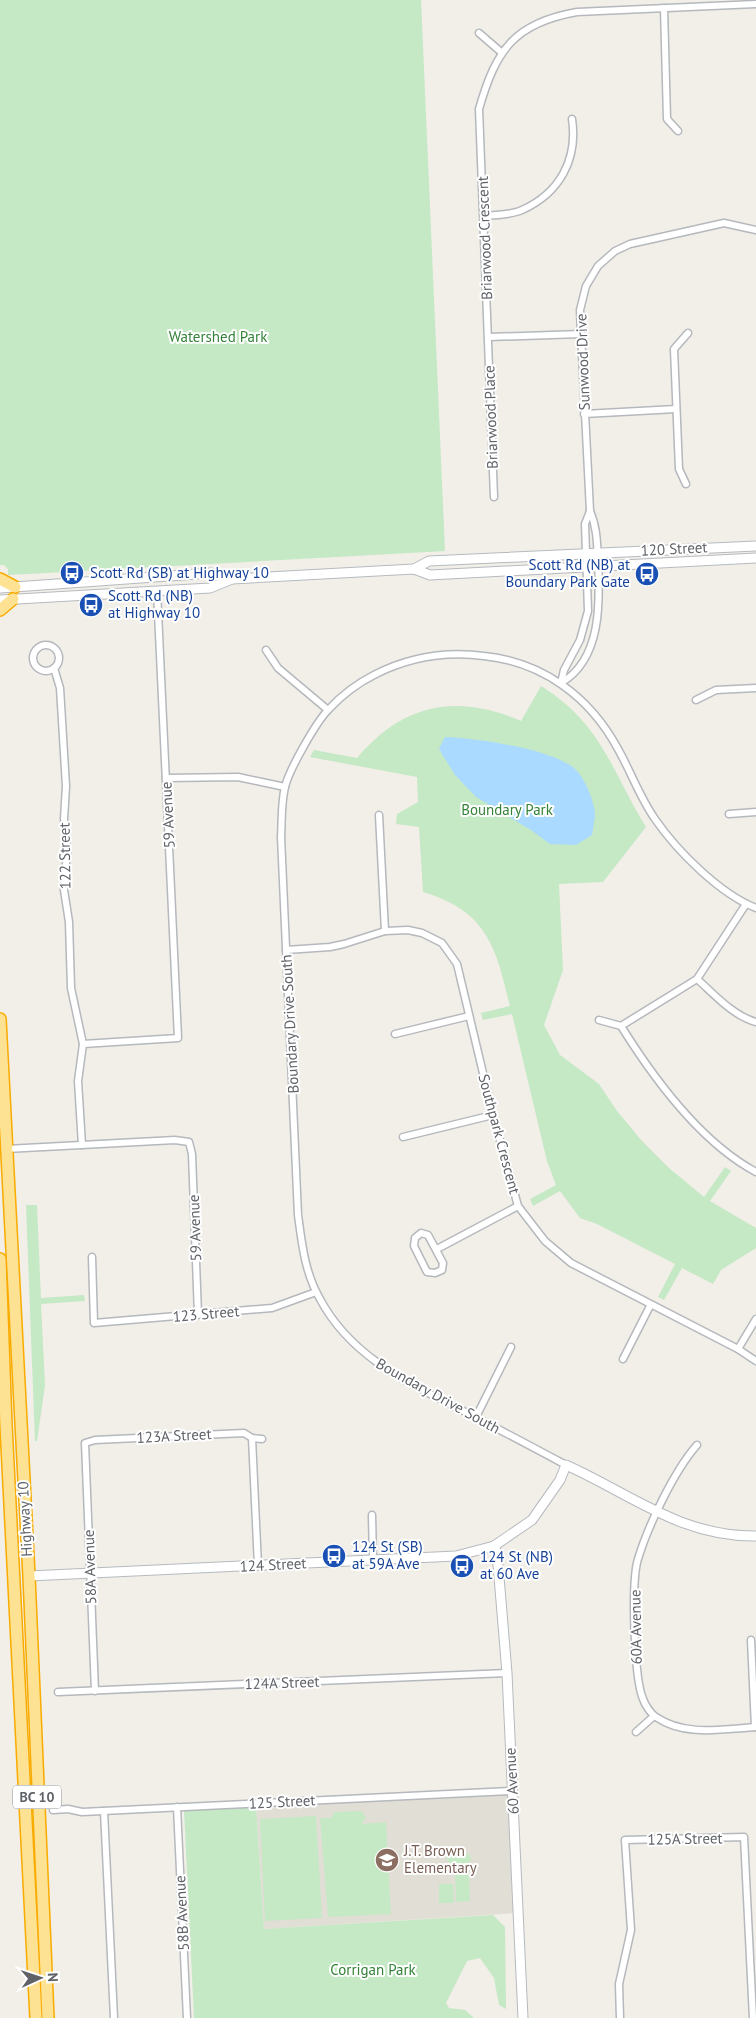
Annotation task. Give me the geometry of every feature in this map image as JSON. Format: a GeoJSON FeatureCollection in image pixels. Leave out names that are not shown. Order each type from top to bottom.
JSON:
{"type":"FeatureCollection","features":[{"type":"Feature","properties":{"kind":"highway"},"geometry":{"type":"LineString","coordinates":[[0,579],[14,587]]}},
{"type":"Feature","properties":{"kind":"highway"},"geometry":{"type":"LineString","coordinates":[[0,610],[12,599]]}},
{"type":"Feature","properties":{"kind":"highway","name":"Highway 10"},"geometry":{"type":"LineString","coordinates":[[0,1019],[48,2018]]}},
{"type":"Feature","properties":{"kind":"highway","name":"Highway 10"},"geometry":{"type":"LineString","coordinates":[[0,1259],[6,1425],[36,2018]]}},
{"type":"Feature","properties":{"kind":"highway"},"geometry":{"type":"LineString","coordinates":[[6,1425],[13,1436],[20,1562],[28,1576]]}},
{"type":"Feature","properties":{"kind":"main road","name":"120 Street"},"geometry":{"type":"LineString","coordinates":[[414,569],[429,561],[756,546]]}},
{"type":"Feature","properties":{"kind":"main road","name":"120 Street"},"geometry":{"type":"LineString","coordinates":[[0,588],[101,579],[211,573],[232,578],[414,569],[430,575],[756,558]]}},
{"type":"Feature","properties":{"kind":"main road","name":"120 Street"},"geometry":{"type":"LineString","coordinates":[[0,600],[210,588],[232,578]]}},
{"type":"Feature","properties":{"kind":"main road","name":"124 Street"},"geometry":{"type":"LineString","coordinates":[[28,1576],[448,1557],[494,1546],[532,1520],[560,1480],[566,1465]]}},
{"type":"Feature","properties":{"kind":"main road"},"geometry":{"type":"LineString","coordinates":[[566,1465],[657,1513],[686,1525],[730,1535],[756,1536]]}},
{"type":"Feature","properties":{"kind":"main road","name":"60 Avenue"},"geometry":{"type":"LineString","coordinates":[[494,1546],[497,1553],[507,1673],[523,2018]]}},
{"type":"Feature","properties":{"kind":"street","name":"Briarwood Crescent"},"geometry":{"type":"LineString","coordinates":[[489,337],[480,109],[487,80],[501,52],[517,37],[535,25],[557,16],[577,12],[756,4]]}},
{"type":"Feature","properties":{"kind":"street"},"geometry":{"type":"LineString","coordinates":[[664,8],[667,119],[678,131]]}},
{"type":"Feature","properties":{"kind":"street"},"geometry":{"type":"LineString","coordinates":[[478,33],[501,52]]}},
{"type":"Feature","properties":{"kind":"street"},"geometry":{"type":"LineString","coordinates":[[484,216],[510,214],[522,210],[547,194],[560,180],[571,160],[574,136],[572,119]]}},
{"type":"Feature","properties":{"kind":"street","name":"Sunwood Drive"},"geometry":{"type":"LineString","coordinates":[[561,683],[574,674],[589,651],[597,623],[599,600],[595,523],[590,511],[584,414],[580,310],[586,286],[598,266],[615,251],[630,244],[724,223],[756,230]]}},
{"type":"Feature","properties":{"kind":"street"},"geometry":{"type":"LineString","coordinates":[[686,484],[679,469],[674,349],[688,333]]}},
{"type":"Feature","properties":{"kind":"street"},"geometry":{"type":"LineString","coordinates":[[489,337],[581,334]]}},
{"type":"Feature","properties":{"kind":"street","name":"Briarwood Place"},"geometry":{"type":"LineString","coordinates":[[489,337],[494,497]]}},
{"type":"Feature","properties":{"kind":"street"},"geometry":{"type":"LineString","coordinates":[[584,414],[676,409]]}},
{"type":"Feature","properties":{"kind":"street","name":"Sunwood Drive"},"geometry":{"type":"LineString","coordinates":[[561,683],[564,670],[580,640],[588,610],[585,524],[590,511]]}},
{"type":"Feature","properties":{"kind":"street","name":"59 Avenue"},"geometry":{"type":"LineString","coordinates":[[83,1044],[178,1038],[157,591]]}},
{"type":"Feature","properties":{"kind":"street","name":"122 Street"},"geometry":{"type":"LineString","coordinates":[[46,644],[55,648],[59,656],[58,665],[54,668],[45,671],[37,667],[33,657],[34,651],[46,644]]}},
{"type":"Feature","properties":{"kind":"street"},"geometry":{"type":"LineString","coordinates":[[266,650],[278,668],[328,710]]}},
{"type":"Feature","properties":{"kind":"street","name":"Boundary Drive South"},"geometry":{"type":"LineString","coordinates":[[566,1465],[373,1362],[338,1327],[316,1292],[303,1255],[298,1215],[281,836],[285,787],[297,758],[328,710],[360,682],[396,664],[429,655],[462,653],[494,657],[541,671],[561,683],[575,695],[606,729],[654,818],[678,849],[723,889],[746,904],[756,908]]}},
{"type":"Feature","properties":{"kind":"street","name":"122 Street"},"geometry":{"type":"LineString","coordinates":[[54,668],[60,688],[66,786],[64,819],[67,851],[64,890],[69,922],[71,988],[83,1044],[78,1080],[82,1145]]}},
{"type":"Feature","properties":{"kind":"street"},"geometry":{"type":"LineString","coordinates":[[696,700],[716,690],[756,688]]}},
{"type":"Feature","properties":{"kind":"street"},"geometry":{"type":"LineString","coordinates":[[166,778],[238,777],[285,787]]}},
{"type":"Feature","properties":{"kind":"street"},"geometry":{"type":"LineString","coordinates":[[729,814],[756,812]]}},
{"type":"Feature","properties":{"kind":"street"},"geometry":{"type":"LineString","coordinates":[[379,815],[386,931]]}},
{"type":"Feature","properties":{"kind":"street"},"geometry":{"type":"LineString","coordinates":[[621,1026],[697,979],[746,904]]}},
{"type":"Feature","properties":{"kind":"street","name":"Southpark Crescent"},"geometry":{"type":"LineString","coordinates":[[286,950],[344,944],[386,931],[408,930],[422,933],[442,943],[457,964],[493,1115],[518,1206],[545,1240],[571,1263],[650,1306],[738,1350],[756,1362]]}},
{"type":"Feature","properties":{"kind":"street"},"geometry":{"type":"LineString","coordinates":[[697,979],[723,1003],[756,1022]]}},
{"type":"Feature","properties":{"kind":"street"},"geometry":{"type":"LineString","coordinates":[[395,1034],[469,1016]]}},
{"type":"Feature","properties":{"kind":"street"},"geometry":{"type":"LineString","coordinates":[[599,1020],[621,1026],[663,1089],[716,1144],[756,1172]]}},
{"type":"Feature","properties":{"kind":"street"},"geometry":{"type":"LineString","coordinates":[[403,1137],[493,1115]]}},
{"type":"Feature","properties":{"kind":"street","name":"59 Avenue"},"geometry":{"type":"LineString","coordinates":[[82,1145],[175,1140],[189,1142],[192,1163],[198,1315]]}},
{"type":"Feature","properties":{"kind":"street"},"geometry":{"type":"LineString","coordinates":[[6,1149],[82,1145]]}},
{"type":"Feature","properties":{"kind":"street"},"geometry":{"type":"LineString","coordinates":[[437,1248],[518,1206]]}},
{"type":"Feature","properties":{"kind":"street"},"geometry":{"type":"LineString","coordinates":[[421,1233],[428,1235],[437,1248],[443,1263],[442,1270],[435,1273],[427,1272],[414,1246],[415,1238],[421,1233]]}},
{"type":"Feature","properties":{"kind":"street","name":"123 Street"},"geometry":{"type":"LineString","coordinates":[[92,1257],[94,1323],[272,1308],[316,1292]]}},
{"type":"Feature","properties":{"kind":"street"},"geometry":{"type":"LineString","coordinates":[[623,1359],[650,1306]]}},
{"type":"Feature","properties":{"kind":"street"},"geometry":{"type":"LineString","coordinates":[[738,1350],[756,1319]]}},
{"type":"Feature","properties":{"kind":"street"},"geometry":{"type":"LineString","coordinates":[[476,1417],[511,1347]]}},
{"type":"Feature","properties":{"kind":"street"},"geometry":{"type":"LineString","coordinates":[[94,1432],[95,1440]]}},
{"type":"Feature","properties":{"kind":"street","name":"123A Street"},"geometry":{"type":"LineString","coordinates":[[85,1443],[95,1440],[244,1433],[252,1438]]}},
{"type":"Feature","properties":{"kind":"street"},"geometry":{"type":"LineString","coordinates":[[258,1566],[252,1438],[262,1439]]}},
{"type":"Feature","properties":{"kind":"street","name":"58A Avenue"},"geometry":{"type":"LineString","coordinates":[[85,1443],[95,1690]]}},
{"type":"Feature","properties":{"kind":"street","name":"60A Avenue"},"geometry":{"type":"LineString","coordinates":[[654,1716],[643,1700],[637,1672],[634,1594],[637,1561],[657,1513],[684,1459],[697,1445]]}},
{"type":"Feature","properties":{"kind":"street"},"geometry":{"type":"LineString","coordinates":[[372,1515],[373,1560]]}},
{"type":"Feature","properties":{"kind":"street"},"geometry":{"type":"LineString","coordinates":[[636,1732],[654,1716],[671,1726],[688,1730],[755,1727],[751,1640]]}},
{"type":"Feature","properties":{"kind":"street","name":"124A Street"},"geometry":{"type":"LineString","coordinates":[[58,1692],[507,1673]]}},
{"type":"Feature","properties":{"kind":"street","name":"125 Street"},"geometry":{"type":"LineString","coordinates":[[53,1810],[177,1807],[512,1791]]}},
{"type":"Feature","properties":{"kind":"street","name":"58B Avenue"},"geometry":{"type":"LineString","coordinates":[[177,1807],[187,2018]]}},
{"type":"Feature","properties":{"kind":"street"},"geometry":{"type":"LineString","coordinates":[[104,1810],[114,2018]]}},
{"type":"Feature","properties":{"kind":"street","name":"125A Street"},"geometry":{"type":"LineString","coordinates":[[620,2018],[619,1984],[631,1930],[625,1840],[744,1837],[753,2018]]}},
{"type":"Feature","properties":{"kind":"shaded area","name":"J.T. Brown Elementary"},"geometry":{"type":"Polygon","coordinates":[[[511,1793],[517,1913],[264,1929],[256,1806],[511,1793]]]}},
{"type":"Feature","properties":{"kind":"green space","name":"Watershed Park"},"geometry":{"type":"Polygon","coordinates":[[[0,0],[421,0],[445,551],[8,575],[8,569],[4,565],[0,565],[0,0]]]}},
{"type":"Feature","properties":{"kind":"green space","name":"Boundary Park"},"geometry":{"type":"Polygon","coordinates":[[[541,686],[562,701],[592,732],[646,827],[603,882],[559,884],[563,970],[544,1025],[560,1055],[599,1084],[617,1111],[642,1141],[669,1168],[704,1197],[725,1167],[731,1171],[710,1201],[756,1228],[756,1248],[721,1270],[713,1284],[682,1268],[664,1300],[658,1297],[675,1264],[597,1224],[580,1218],[560,1191],[533,1206],[530,1199],[556,1185],[547,1161],[512,1014],[483,1020],[481,1013],[510,1006],[500,966],[485,934],[475,921],[462,910],[445,900],[423,892],[419,827],[396,824],[397,814],[418,802],[417,777],[310,757],[314,750],[357,758],[393,726],[412,715],[432,709],[453,706],[474,707],[497,712],[521,721],[541,686]]]}},
{"type":"Feature","properties":{"kind":"green space"},"geometry":{"type":"Polygon","coordinates":[[[26,1205],[37,1205],[41,1298],[84,1295],[85,1301],[41,1304],[45,1385],[37,1441],[35,1441],[26,1205]]]}},
{"type":"Feature","properties":{"kind":"green space","name":"Corrigan Park"},"geometry":{"type":"Polygon","coordinates":[[[256,1806],[264,1929],[493,1915],[505,1927],[506,2009],[499,2005],[494,1978],[480,1958],[467,1961],[446,2003],[449,2008],[465,2010],[474,2018],[194,2018],[184,1810],[256,1806]]]}},
{"type":"Feature","properties":{"kind":"green space"},"geometry":{"type":"Polygon","coordinates":[[[361,1811],[366,1817],[362,1824],[386,1822],[391,1914],[330,1917],[328,1916],[320,1818],[331,1818],[334,1812],[361,1811]]]}},
{"type":"Feature","properties":{"kind":"green space"},"geometry":{"type":"Polygon","coordinates":[[[316,1816],[322,1918],[265,1921],[260,1819],[316,1816]]]}},
{"type":"Feature","properties":{"kind":"green space"},"geometry":{"type":"Polygon","coordinates":[[[460,1851],[470,1855],[471,1861],[453,1869],[446,1858],[447,1855],[460,1851]]]}},
{"type":"Feature","properties":{"kind":"green space"},"geometry":{"type":"Polygon","coordinates":[[[469,1873],[470,1901],[456,1902],[455,1874],[469,1873]]]}},
{"type":"Feature","properties":{"kind":"green space"},"geometry":{"type":"Polygon","coordinates":[[[439,1884],[453,1884],[454,1903],[439,1903],[439,1884]]]}},
{"type":"Feature","properties":{"kind":"water"},"geometry":{"type":"Polygon","coordinates":[[[445,737],[515,746],[567,763],[580,775],[592,799],[595,816],[592,835],[576,845],[550,844],[531,830],[476,797],[455,775],[439,749],[445,737]]]}},
{"type":"Feature","properties":{"kind":"place","name":"Scott Rd (SB) at Highway 10"},"geometry":{"type":"Point","coordinates":[72,573]}},
{"type":"Feature","properties":{"kind":"place","name":"Scott Rd (NB) at Boundary Park Gate"},"geometry":{"type":"Point","coordinates":[647,574]}},
{"type":"Feature","properties":{"kind":"place","name":"Scott Rd (NB) at Highway 10"},"geometry":{"type":"Point","coordinates":[91,605]}},
{"type":"Feature","properties":{"kind":"place","name":"124 St (SB) at 59A Ave"},"geometry":{"type":"Point","coordinates":[334,1556]}},
{"type":"Feature","properties":{"kind":"place","name":"124 St (NB) at 60 Ave"},"geometry":{"type":"Point","coordinates":[462,1566]}},
{"type":"Feature","properties":{"kind":"place","name":"J.T. Brown Elementary"},"geometry":{"type":"Point","coordinates":[387,1860]}}]}
